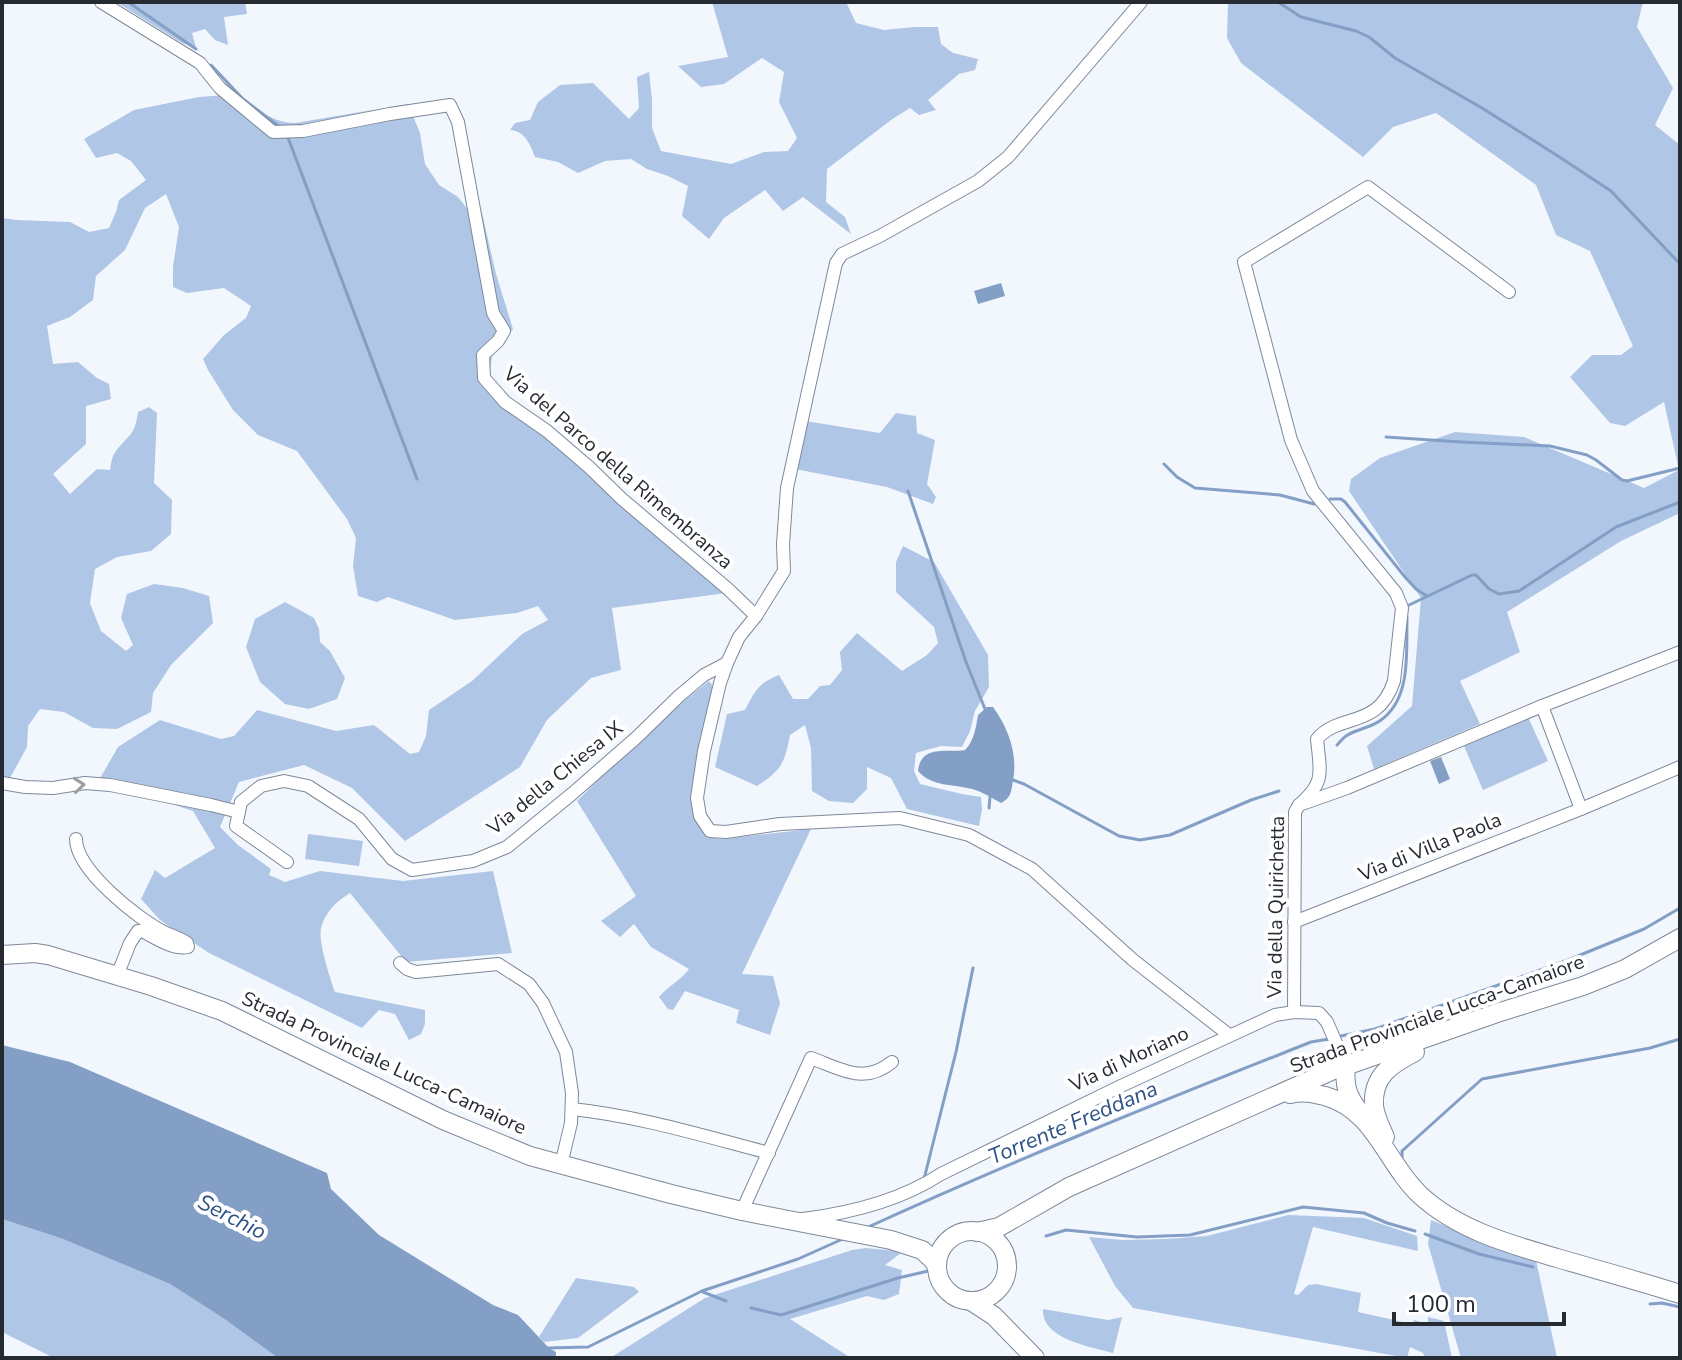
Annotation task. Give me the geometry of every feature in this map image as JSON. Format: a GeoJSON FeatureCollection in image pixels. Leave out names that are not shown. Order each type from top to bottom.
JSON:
{"type":"FeatureCollection","features":[{"type":"Feature","properties":{"kind":"main road","name":"Strada Provinciale Lucca-Camaiore"},"geometry":{"type":"LineString","coordinates":[[977,1232],[999,1227],[1069,1187],[1331,1071],[1343,1060],[1583,986],[1625,969],[1680,938]]}},
{"type":"Feature","properties":{"kind":"main road","name":"Strada Provinciale Lucca-Camaiore"},"geometry":{"type":"LineString","coordinates":[[2,955],[48,955],[222,1011],[500,1145],[561,1165],[742,1211],[840,1226],[891,1240],[922,1250],[937,1267]]}},
{"type":"Feature","properties":{"kind":"main road"},"geometry":{"type":"LineString","coordinates":[[1369,1113],[1376,1089],[1388,1066],[1462,1025]]}},
{"type":"Feature","properties":{"kind":"main road"},"geometry":{"type":"LineString","coordinates":[[1343,1060],[1348,1096],[1369,1113],[1388,1152],[1410,1184],[1447,1217],[1529,1250],[1680,1294]]}},
{"type":"Feature","properties":{"kind":"main road"},"geometry":{"type":"LineString","coordinates":[[1266,1100],[1303,1091],[1369,1113]]}},
{"type":"Feature","properties":{"kind":"main road","name":"Strada Provinciale Lucca-Camaiore"},"geometry":{"type":"LineString","coordinates":[[1006,1257],[1016,1229],[1034,1208]]}},
{"type":"Feature","properties":{"kind":"main road"},"geometry":{"type":"LineString","coordinates":[[1002,1285],[989,1297],[971,1301],[958,1299],[939,1280],[939,1253],[953,1237],[965,1232],[992,1237],[1006,1257],[1007,1271],[1002,1285],[1004,1309],[1017,1338]]}},
{"type":"Feature","properties":{"kind":"main road","name":"Strada Provinciale Lucca-Camaiore"},"geometry":{"type":"LineString","coordinates":[[891,1240],[953,1237]]}},
{"type":"Feature","properties":{"kind":"main road"},"geometry":{"type":"LineString","coordinates":[[971,1301],[994,1316],[1035,1358]]}},
{"type":"Feature","properties":{"kind":"street","name":"Via del Parco della Rimembranza"},"geometry":{"type":"LineString","coordinates":[[101,2],[200,63],[220,88],[273,132],[303,131],[450,105],[458,122],[493,313],[504,331],[483,355],[484,378],[505,402],[547,431],[756,616]]}},
{"type":"Feature","properties":{"kind":"street"},"geometry":{"type":"LineString","coordinates":[[1141,2],[1008,157],[978,181],[842,254],[836,263],[787,488],[784,571],[739,637],[727,663],[710,724],[697,798],[700,816],[710,831],[900,818],[969,835],[1032,869],[1133,960],[1229,1035]]}},
{"type":"Feature","properties":{"kind":"street"},"geometry":{"type":"LineString","coordinates":[[1299,805],[1315,791],[1320,781],[1317,739],[1323,732],[1370,715],[1391,693],[1402,608],[1396,593],[1313,491],[1291,440],[1244,262],[1368,187],[1509,292]]}},
{"type":"Feature","properties":{"kind":"street"},"geometry":{"type":"LineString","coordinates":[[1581,809],[1542,706],[1680,652]]}},
{"type":"Feature","properties":{"kind":"street","name":"Via della Chiesa IX"},"geometry":{"type":"LineString","coordinates":[[239,812],[241,802],[261,786],[284,781],[308,786],[359,819],[392,859],[412,870],[473,861],[507,847],[605,765],[704,675],[727,663]]}},
{"type":"Feature","properties":{"kind":"street","name":"Via della Quirichetta"},"geometry":{"type":"LineString","coordinates":[[1294,1012],[1295,812],[1299,805],[1542,706]]}},
{"type":"Feature","properties":{"kind":"street","name":"Via di Villa Paola"},"geometry":{"type":"LineString","coordinates":[[1294,922],[1680,767]]}},
{"type":"Feature","properties":{"kind":"street"},"geometry":{"type":"LineString","coordinates":[[2,783],[53,788],[85,783],[110,785],[239,812],[236,826],[287,862]]}},
{"type":"Feature","properties":{"kind":"street"},"geometry":{"type":"LineString","coordinates":[[76,839],[76,849],[109,892],[164,932],[187,943],[188,947],[184,949],[177,948],[138,931],[117,976]]}},
{"type":"Feature","properties":{"kind":"street"},"geometry":{"type":"LineString","coordinates":[[400,963],[416,972],[498,964],[529,984],[543,1003],[566,1052],[572,1109],[561,1165]]}},
{"type":"Feature","properties":{"kind":"street"},"geometry":{"type":"LineString","coordinates":[[1294,1012],[1319,1013],[1327,1022],[1343,1060]]}},
{"type":"Feature","properties":{"kind":"street","name":"Via di Moriano"},"geometry":{"type":"LineString","coordinates":[[840,1226],[860,1210],[920,1187],[991,1149],[1229,1035],[1275,1015],[1294,1012]]}},
{"type":"Feature","properties":{"kind":"street"},"geometry":{"type":"LineString","coordinates":[[742,1211],[811,1058],[858,1075],[883,1069],[892,1062]]}},
{"type":"Feature","properties":{"kind":"street"},"geometry":{"type":"LineString","coordinates":[[572,1109],[644,1120],[769,1153]]}},
{"type":"Feature","properties":{"kind":"street"},"geometry":{"type":"LineString","coordinates":[[1656,1286],[1680,1285]]}},
{"type":"Feature","properties":{"kind":"shaded area"},"geometry":{"type":"Polygon","coordinates":[[[116,2],[245,2],[247,14],[224,17],[228,45],[215,40],[205,29],[192,33],[196,48],[182,43],[116,2]]]}},
{"type":"Feature","properties":{"kind":"shaded area"},"geometry":{"type":"Polygon","coordinates":[[[712,2],[846,2],[856,23],[884,30],[938,27],[941,44],[953,53],[978,59],[975,70],[959,74],[928,100],[936,110],[919,115],[910,108],[827,169],[826,202],[845,217],[851,234],[803,197],[783,211],[765,190],[724,218],[709,239],[682,216],[688,186],[631,159],[605,161],[578,173],[558,162],[535,157],[523,136],[510,130],[515,123],[530,120],[538,102],[560,85],[593,83],[629,119],[639,108],[637,77],[649,72],[652,128],[661,151],[731,164],[764,152],[788,151],[797,138],[779,102],[784,72],[762,58],[724,84],[701,87],[678,66],[728,57],[712,2]]]}},
{"type":"Feature","properties":{"kind":"shaded area"},"geometry":{"type":"Polygon","coordinates":[[[1228,2],[1643,2],[1637,27],[1673,88],[1655,125],[1680,145],[1680,513],[1621,541],[1507,612],[1520,652],[1460,681],[1480,724],[1374,769],[1367,746],[1412,706],[1421,598],[1349,491],[1351,479],[1380,458],[1455,432],[1524,437],[1644,488],[1679,470],[1664,402],[1625,426],[1610,423],[1570,377],[1592,355],[1621,355],[1633,346],[1590,251],[1556,235],[1536,185],[1436,113],[1393,127],[1363,157],[1241,63],[1227,38],[1228,2]]]}},
{"type":"Feature","properties":{"kind":"shaded area"},"geometry":{"type":"Polygon","coordinates":[[[238,94],[271,117],[295,123],[408,104],[420,133],[425,164],[439,185],[458,197],[469,211],[481,209],[513,329],[492,357],[489,376],[503,394],[727,593],[612,608],[621,670],[591,678],[547,720],[520,767],[405,841],[352,788],[304,765],[239,782],[220,827],[238,845],[271,869],[269,875],[285,882],[320,871],[403,881],[493,871],[512,953],[406,962],[350,893],[336,903],[325,917],[321,942],[335,992],[425,1010],[421,1034],[409,1040],[395,1014],[379,1010],[362,1028],[209,953],[160,920],[141,899],[155,870],[165,878],[215,848],[193,811],[99,780],[118,747],[160,720],[221,739],[234,736],[257,710],[336,731],[374,725],[410,754],[419,752],[426,736],[429,710],[472,681],[522,634],[548,620],[538,606],[517,613],[455,620],[388,597],[377,602],[358,596],[353,566],[356,538],[347,519],[297,451],[258,435],[233,410],[208,370],[203,359],[224,335],[246,318],[251,306],[224,288],[187,293],[173,287],[179,227],[166,194],[145,208],[125,250],[96,276],[93,300],[70,317],[47,326],[53,364],[78,362],[109,384],[111,399],[86,406],[86,444],[53,474],[70,494],[97,469],[110,470],[115,453],[133,430],[138,412],[149,407],[157,413],[154,483],[172,500],[171,534],[151,551],[117,557],[95,569],[90,603],[101,631],[126,651],[133,645],[121,618],[127,594],[154,584],[209,596],[213,623],[171,665],[153,693],[151,712],[117,729],[93,728],[64,712],[40,709],[28,726],[27,747],[10,778],[2,778],[2,218],[70,222],[89,232],[109,228],[119,200],[146,180],[131,161],[117,153],[96,158],[84,139],[134,110],[199,97],[238,94]]]}},
{"type":"Feature","properties":{"kind":"shaded area"},"geometry":{"type":"Polygon","coordinates":[[[896,413],[916,416],[917,433],[935,440],[927,484],[936,497],[933,504],[887,487],[795,469],[805,421],[880,433],[896,413]]]}},
{"type":"Feature","properties":{"kind":"shaded area"},"geometry":{"type":"Polygon","coordinates":[[[903,546],[934,562],[988,655],[989,687],[975,711],[962,747],[941,746],[916,753],[914,771],[920,784],[981,797],[979,826],[907,809],[891,778],[867,767],[867,789],[853,803],[829,801],[812,791],[811,748],[805,725],[790,735],[784,759],[777,770],[757,786],[715,767],[727,714],[745,710],[766,681],[779,675],[793,699],[808,699],[820,686],[830,685],[842,670],[840,652],[857,633],[902,671],[927,655],[938,643],[934,627],[896,592],[896,562],[903,546]]]}},
{"type":"Feature","properties":{"kind":"shaded area"},"geometry":{"type":"Polygon","coordinates":[[[285,602],[314,618],[320,642],[330,651],[345,678],[337,699],[309,709],[285,704],[260,682],[246,647],[255,619],[285,602]]]}},
{"type":"Feature","properties":{"kind":"shaded area"},"geometry":{"type":"Polygon","coordinates":[[[709,681],[713,686],[694,802],[703,830],[723,839],[811,829],[742,974],[773,976],[780,1003],[770,1035],[736,1023],[739,1010],[685,991],[673,1010],[668,1009],[659,997],[689,969],[651,947],[634,924],[620,937],[601,921],[636,896],[577,801],[654,725],[709,681]]]}},
{"type":"Feature","properties":{"kind":"shaded area"},"geometry":{"type":"Polygon","coordinates":[[[1528,717],[1548,761],[1483,790],[1464,746],[1528,717]]]}},
{"type":"Feature","properties":{"kind":"shaded area"},"geometry":{"type":"Polygon","coordinates":[[[308,834],[363,841],[359,866],[305,859],[308,834]]]}},
{"type":"Feature","properties":{"kind":"shaded area"},"geometry":{"type":"Polygon","coordinates":[[[1288,1215],[1364,1218],[1417,1236],[1418,1251],[1313,1227],[1294,1294],[1298,1295],[1308,1285],[1316,1284],[1361,1293],[1358,1312],[1412,1324],[1414,1320],[1428,1324],[1428,1317],[1444,1321],[1452,1358],[1425,1358],[1423,1353],[1410,1347],[1407,1358],[1133,1308],[1115,1286],[1089,1237],[1123,1240],[1207,1236],[1288,1215]]]}},
{"type":"Feature","properties":{"kind":"shaded area"},"geometry":{"type":"Polygon","coordinates":[[[2,1219],[63,1239],[170,1284],[278,1358],[54,1358],[2,1332],[2,1219]]]}},
{"type":"Feature","properties":{"kind":"shaded area"},"geometry":{"type":"Polygon","coordinates":[[[1431,1220],[1536,1260],[1557,1358],[1461,1358],[1428,1244],[1431,1220]]]}},
{"type":"Feature","properties":{"kind":"shaded area"},"geometry":{"type":"Polygon","coordinates":[[[866,1248],[901,1253],[885,1265],[902,1270],[899,1294],[884,1300],[867,1296],[790,1319],[851,1358],[610,1358],[705,1298],[866,1248]]]}},
{"type":"Feature","properties":{"kind":"shaded area"},"geometry":{"type":"Polygon","coordinates":[[[576,1278],[634,1287],[639,1292],[578,1338],[544,1342],[539,1337],[576,1278]]]}},
{"type":"Feature","properties":{"kind":"shaded area"},"geometry":{"type":"Polygon","coordinates":[[[1043,1309],[1108,1320],[1122,1317],[1113,1353],[1058,1335],[1050,1328],[1043,1309]]]}},
{"type":"Feature","properties":{"kind":"water"},"geometry":{"type":"Polygon","coordinates":[[[1001,283],[1005,296],[978,304],[974,291],[1001,283]]]}},
{"type":"Feature","properties":{"kind":"water"},"geometry":{"type":"Polygon","coordinates":[[[987,707],[993,707],[999,715],[1013,752],[1011,791],[1001,803],[976,790],[930,780],[918,771],[920,762],[929,753],[965,750],[973,738],[978,715],[987,707]]]}},
{"type":"Feature","properties":{"kind":"water"},"geometry":{"type":"Polygon","coordinates":[[[1441,757],[1450,779],[1439,784],[1430,761],[1441,757]]]}},
{"type":"Feature","properties":{"kind":"water","name":"Serchio"},"geometry":{"type":"Polygon","coordinates":[[[2,1045],[70,1062],[327,1173],[331,1189],[379,1235],[493,1305],[518,1315],[556,1355],[554,1358],[278,1358],[170,1284],[63,1239],[2,1219],[2,1045]]]}},
{"type":"Feature","properties":{"kind":"waterway"},"geometry":{"type":"LineString","coordinates":[[128,2],[196,49]]}},
{"type":"Feature","properties":{"kind":"waterway"},"geometry":{"type":"LineString","coordinates":[[1278,2],[1301,17],[1369,37],[1395,58],[1561,158],[1611,191],[1680,264]]}},
{"type":"Feature","properties":{"kind":"waterway"},"geometry":{"type":"LineString","coordinates":[[211,65],[243,99],[280,127]]}},
{"type":"Feature","properties":{"kind":"waterway"},"geometry":{"type":"LineString","coordinates":[[287,135],[417,479]]}},
{"type":"Feature","properties":{"kind":"waterway"},"geometry":{"type":"LineString","coordinates":[[1386,437],[1550,446],[1587,455],[1627,481],[1680,468]]}},
{"type":"Feature","properties":{"kind":"waterway"},"geometry":{"type":"LineString","coordinates":[[1164,464],[1195,488],[1280,495],[1314,504]]}},
{"type":"Feature","properties":{"kind":"waterway"},"geometry":{"type":"LineString","coordinates":[[908,491],[985,709]]}},
{"type":"Feature","properties":{"kind":"waterway"},"geometry":{"type":"LineString","coordinates":[[1330,499],[1345,502],[1405,577],[1427,596]]}},
{"type":"Feature","properties":{"kind":"waterway"},"geometry":{"type":"LineString","coordinates":[[1407,606],[1472,575],[1499,594],[1519,591],[1616,527],[1680,502]]}},
{"type":"Feature","properties":{"kind":"waterway"},"geometry":{"type":"LineString","coordinates":[[1337,745],[1350,734],[1381,720],[1398,699],[1407,658],[1407,617]]}},
{"type":"Feature","properties":{"kind":"waterway"},"geometry":{"type":"LineString","coordinates":[[1013,780],[1119,836],[1140,840],[1170,835],[1279,791]]}},
{"type":"Feature","properties":{"kind":"waterway"},"geometry":{"type":"LineString","coordinates":[[989,808],[990,797]]}},
{"type":"Feature","properties":{"kind":"waterway","name":"Torrente Freddana"},"geometry":{"type":"LineString","coordinates":[[1336,1037],[1375,1029],[1568,960],[1644,929],[1680,908]]}},
{"type":"Feature","properties":{"kind":"waterway"},"geometry":{"type":"LineString","coordinates":[[924,1179],[956,1052],[973,968]]}},
{"type":"Feature","properties":{"kind":"waterway","name":"Torrente Freddana"},"geometry":{"type":"LineString","coordinates":[[866,1228],[1143,1109],[1311,1042],[1329,1039]]}},
{"type":"Feature","properties":{"kind":"waterway"},"geometry":{"type":"LineString","coordinates":[[1402,1161],[1402,1151],[1482,1079],[1650,1048],[1680,1039]]}},
{"type":"Feature","properties":{"kind":"waterway"},"geometry":{"type":"LineString","coordinates":[[1046,1236],[1066,1230],[1137,1237],[1190,1235],[1303,1207],[1364,1213],[1415,1231]]}},
{"type":"Feature","properties":{"kind":"waterway"},"geometry":{"type":"LineString","coordinates":[[1425,1234],[1479,1254],[1533,1267]]}},
{"type":"Feature","properties":{"kind":"waterway","name":"Torrente Freddana"},"geometry":{"type":"LineString","coordinates":[[547,1348],[588,1347],[702,1291],[798,1259],[845,1238]]}},
{"type":"Feature","properties":{"kind":"waterway"},"geometry":{"type":"LineString","coordinates":[[751,1308],[781,1315],[928,1271]]}},
{"type":"Feature","properties":{"kind":"waterway"},"geometry":{"type":"LineString","coordinates":[[703,1292],[726,1301]]}},
{"type":"Feature","properties":{"kind":"waterway"},"geometry":{"type":"LineString","coordinates":[[1650,1304],[1680,1307]]}}]}
